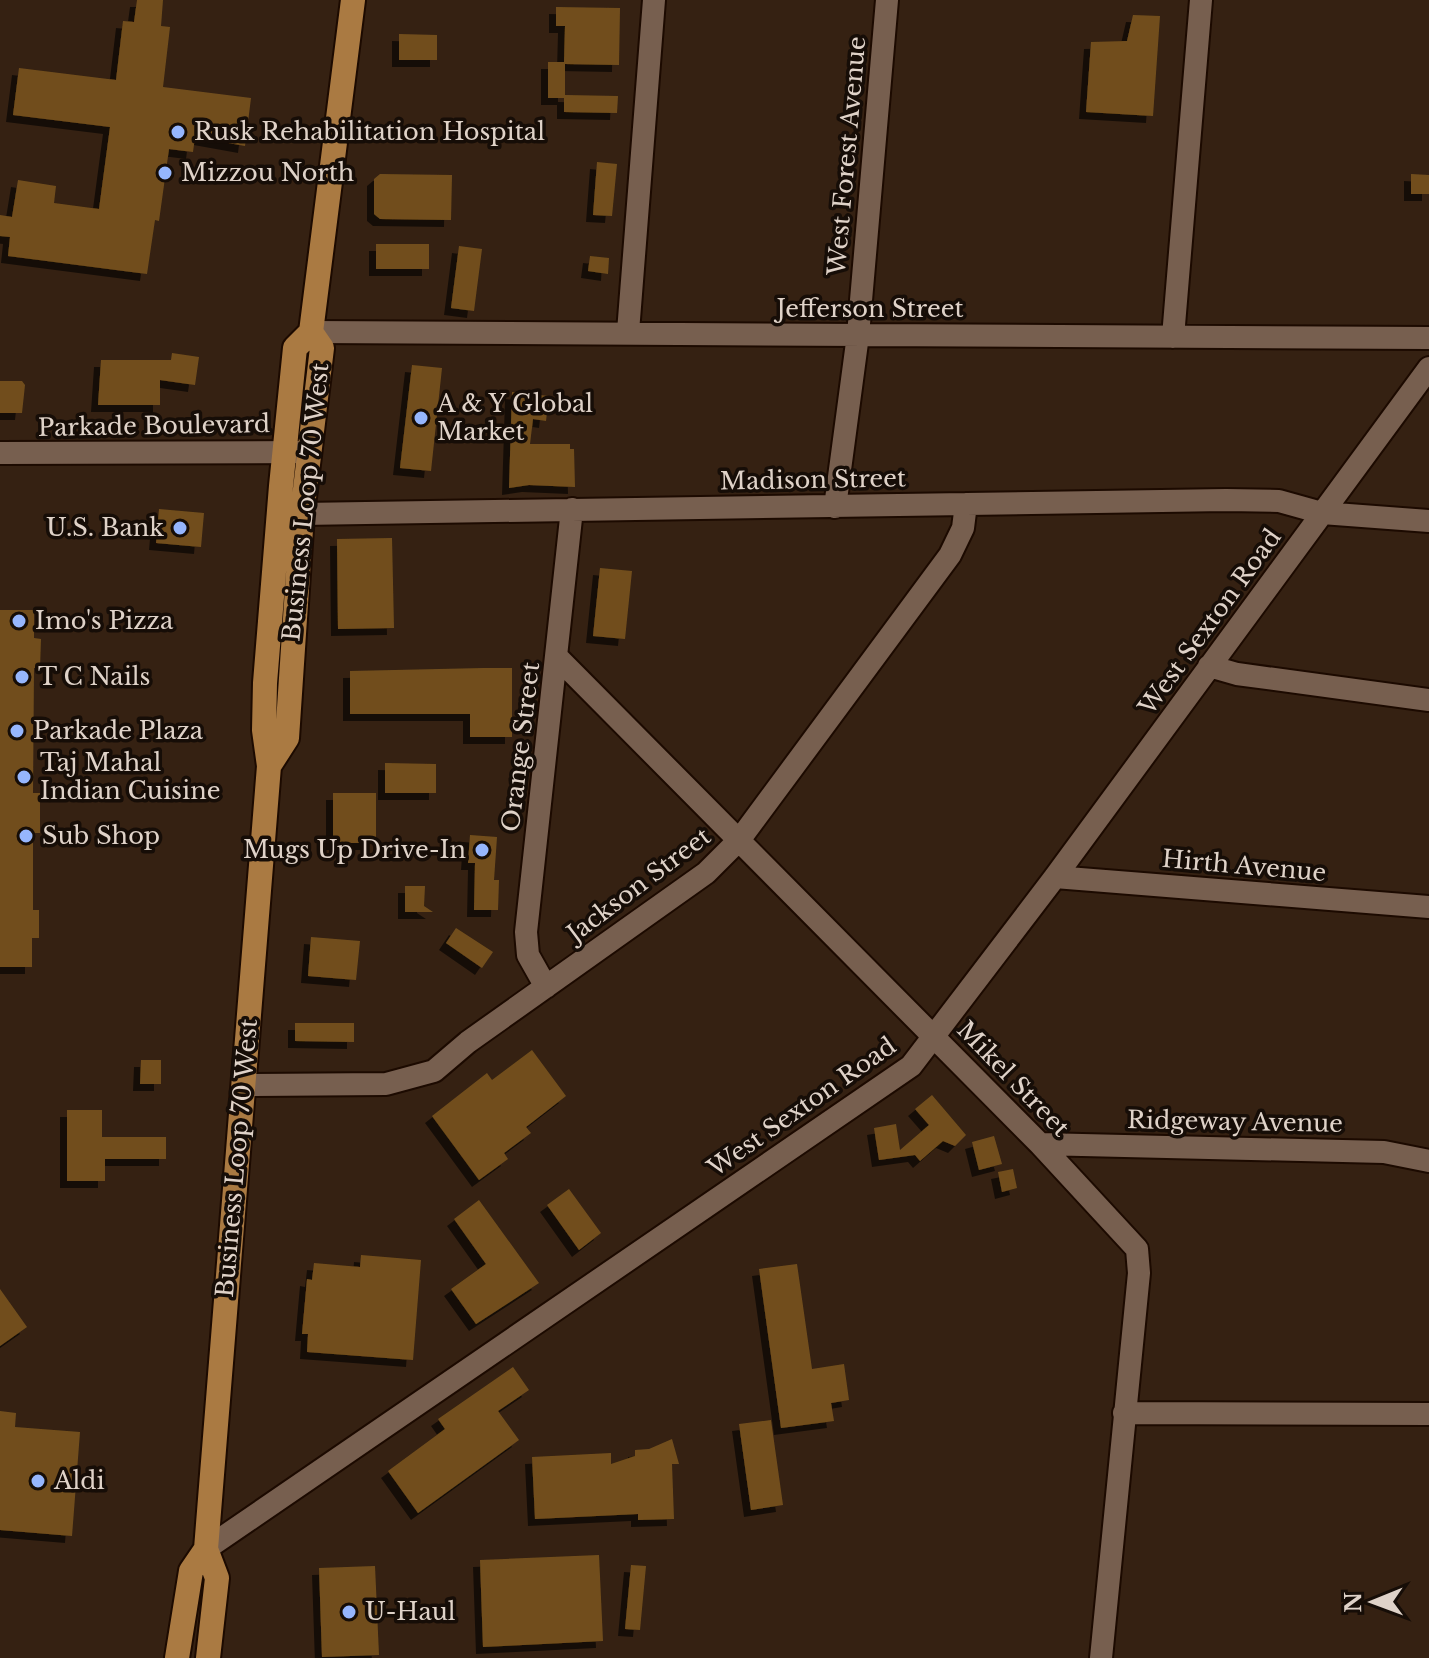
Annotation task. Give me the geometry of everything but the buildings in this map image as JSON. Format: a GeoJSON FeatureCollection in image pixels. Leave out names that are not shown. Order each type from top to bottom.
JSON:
{"type":"FeatureCollection","features":[{"type":"Feature","properties":{"kind":"main road","name":"Business Loop 70 West"},"geometry":{"type":"LineString","coordinates":[[208,1658],[217,1578],[206,1549],[269,766],[264,730],[265,683],[297,451],[322,348],[311,332],[353,0]]}},
{"type":"Feature","properties":{"kind":"main road","name":"Business Loop 70 West"},"geometry":{"type":"LineString","coordinates":[[269,766],[287,738],[302,514],[297,451]]}},
{"type":"Feature","properties":{"kind":"main road","name":"Business Loop 70 West"},"geometry":{"type":"LineString","coordinates":[[177,1658],[191,1571],[206,1549]]}},
{"type":"Feature","properties":{"kind":"street"},"geometry":{"type":"LineString","coordinates":[[628,332],[654,0]]}},
{"type":"Feature","properties":{"kind":"street","name":"West Forest Avenue"},"geometry":{"type":"LineString","coordinates":[[835,507],[858,335],[887,0]]}},
{"type":"Feature","properties":{"kind":"street"},"geometry":{"type":"LineString","coordinates":[[1173,337],[1201,0]]}},
{"type":"Feature","properties":{"kind":"street","name":"Jefferson Street"},"geometry":{"type":"LineString","coordinates":[[311,332],[1429,338]]}},
{"type":"Feature","properties":{"kind":"street","name":"West Sexton Road"},"geometry":{"type":"LineString","coordinates":[[206,1549],[911,1066],[936,1038],[1429,368]]}},
{"type":"Feature","properties":{"kind":"street","name":"Parkade Boulevard"},"geometry":{"type":"LineString","coordinates":[[0,453],[297,451]]}},
{"type":"Feature","properties":{"kind":"street","name":"Madison Street"},"geometry":{"type":"LineString","coordinates":[[302,514],[1279,501],[1322,513],[1429,521]]}},
{"type":"Feature","properties":{"kind":"street","name":"Jackson Street"},"geometry":{"type":"LineString","coordinates":[[243,1085],[386,1084],[434,1071],[706,873],[740,839],[950,555],[963,528],[966,504]]}},
{"type":"Feature","properties":{"kind":"street","name":"Orange Street"},"geometry":{"type":"LineString","coordinates":[[546,987],[528,955],[526,932],[572,509]]}},
{"type":"Feature","properties":{"kind":"street","name":"Mikel Street"},"geometry":{"type":"LineString","coordinates":[[558,658],[1040,1144],[1137,1249],[1139,1273],[1101,1658]]}},
{"type":"Feature","properties":{"kind":"street"},"geometry":{"type":"LineString","coordinates":[[1209,666],[1237,674],[1429,700]]}},
{"type":"Feature","properties":{"kind":"street","name":"Hirth Avenue"},"geometry":{"type":"LineString","coordinates":[[1055,877],[1429,907]]}},
{"type":"Feature","properties":{"kind":"street","name":"Ridgeway Avenue"},"geometry":{"type":"LineString","coordinates":[[1040,1144],[1384,1152],[1429,1161]]}},
{"type":"Feature","properties":{"kind":"street"},"geometry":{"type":"LineString","coordinates":[[1124,1413],[1429,1414]]}},
{"type":"Feature","properties":{"kind":"place","name":"Rusk Rehabilitation Hospital"},"geometry":{"type":"Point","coordinates":[178,132]}},
{"type":"Feature","properties":{"kind":"place","name":"Mizzou North"},"geometry":{"type":"Point","coordinates":[165,173]}},
{"type":"Feature","properties":{"kind":"place","name":"A & Y Global Market"},"geometry":{"type":"Point","coordinates":[421,418]}},
{"type":"Feature","properties":{"kind":"place","name":"U.S. Bank"},"geometry":{"type":"Point","coordinates":[180,528]}},
{"type":"Feature","properties":{"kind":"place","name":"Imo's Pizza"},"geometry":{"type":"Point","coordinates":[19,621]}},
{"type":"Feature","properties":{"kind":"place","name":"T C Nails"},"geometry":{"type":"Point","coordinates":[22,677]}},
{"type":"Feature","properties":{"kind":"place","name":"Parkade Plaza"},"geometry":{"type":"Point","coordinates":[17,731]}},
{"type":"Feature","properties":{"kind":"place","name":"Taj Mahal Indian Cuisine"},"geometry":{"type":"Point","coordinates":[24,777]}},
{"type":"Feature","properties":{"kind":"place","name":"Sub Shop"},"geometry":{"type":"Point","coordinates":[26,836]}},
{"type":"Feature","properties":{"kind":"place","name":"Mugs Up Drive-In"},"geometry":{"type":"Point","coordinates":[482,850]}},
{"type":"Feature","properties":{"kind":"place","name":"Aldi"},"geometry":{"type":"Point","coordinates":[38,1481]}},
{"type":"Feature","properties":{"kind":"place","name":"U-Haul"},"geometry":{"type":"Point","coordinates":[349,1612]}}]}
